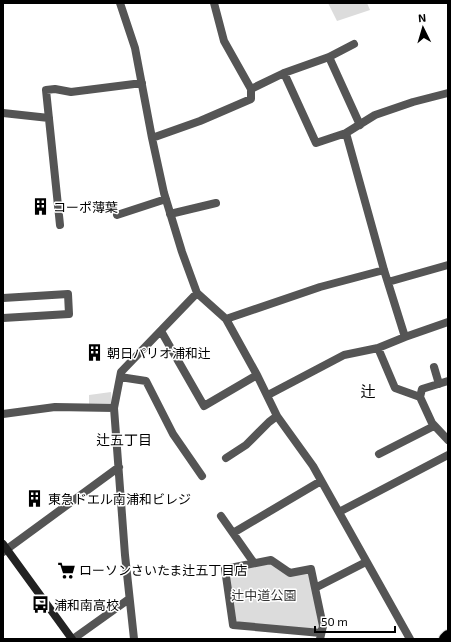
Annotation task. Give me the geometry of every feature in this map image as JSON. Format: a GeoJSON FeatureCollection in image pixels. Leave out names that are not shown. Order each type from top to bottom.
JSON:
{"type":"FeatureCollection","features":[{"type":"Feature","properties":{"kind":"highway"},"geometry":{"type":"LineString","coordinates":[[445,639],[448,636]]}},
{"type":"Feature","properties":{"kind":"street"},"geometry":{"type":"LineString","coordinates":[[120,3],[135,48],[152,138],[166,199],[182,252],[197,293],[226,319],[268,395],[277,416],[322,481],[410,639]]}},
{"type":"Feature","properties":{"kind":"street"},"geometry":{"type":"LineString","coordinates":[[152,138],[200,122],[251,99],[252,89],[224,41],[214,3]]}},
{"type":"Feature","properties":{"kind":"street"},"geometry":{"type":"LineString","coordinates":[[252,89],[284,73],[329,57],[354,44]]}},
{"type":"Feature","properties":{"kind":"street"},"geometry":{"type":"LineString","coordinates":[[329,57],[360,125]]}},
{"type":"Feature","properties":{"kind":"street"},"geometry":{"type":"LineString","coordinates":[[284,73],[316,143],[346,133],[375,116],[413,102],[448,93]]}},
{"type":"Feature","properties":{"kind":"street"},"geometry":{"type":"LineString","coordinates":[[60,225],[46,90],[55,89],[71,92],[142,83]]}},
{"type":"Feature","properties":{"kind":"street"},"geometry":{"type":"LineString","coordinates":[[3,112],[49,118]]}},
{"type":"Feature","properties":{"kind":"street"},"geometry":{"type":"LineString","coordinates":[[346,133],[384,270],[405,337]]}},
{"type":"Feature","properties":{"kind":"street"},"geometry":{"type":"LineString","coordinates":[[117,215],[166,199]]}},
{"type":"Feature","properties":{"kind":"street"},"geometry":{"type":"LineString","coordinates":[[170,214],[216,203]]}},
{"type":"Feature","properties":{"kind":"street"},"geometry":{"type":"LineString","coordinates":[[388,282],[448,265]]}},
{"type":"Feature","properties":{"kind":"street"},"geometry":{"type":"LineString","coordinates":[[226,319],[320,287],[384,270]]}},
{"type":"Feature","properties":{"kind":"street"},"geometry":{"type":"LineString","coordinates":[[134,639],[129,599],[114,408],[121,372],[197,293]]}},
{"type":"Feature","properties":{"kind":"street"},"geometry":{"type":"LineString","coordinates":[[3,298],[68,294],[69,314],[3,318]]}},
{"type":"Feature","properties":{"kind":"street"},"geometry":{"type":"LineString","coordinates":[[268,395],[344,355],[378,348],[448,322]]}},
{"type":"Feature","properties":{"kind":"street"},"geometry":{"type":"LineString","coordinates":[[161,331],[204,406],[257,375]]}},
{"type":"Feature","properties":{"kind":"street"},"geometry":{"type":"LineString","coordinates":[[378,348],[395,388],[420,397]]}},
{"type":"Feature","properties":{"kind":"street"},"geometry":{"type":"LineString","coordinates":[[434,367],[439,384]]}},
{"type":"Feature","properties":{"kind":"street"},"geometry":{"type":"LineString","coordinates":[[120,377],[146,381],[173,434],[202,476]]}},
{"type":"Feature","properties":{"kind":"street"},"geometry":{"type":"LineString","coordinates":[[448,381],[422,389],[420,397],[434,426],[448,440]]}},
{"type":"Feature","properties":{"kind":"street"},"geometry":{"type":"LineString","coordinates":[[3,414],[55,407],[114,408]]}},
{"type":"Feature","properties":{"kind":"street"},"geometry":{"type":"LineString","coordinates":[[226,458],[246,445],[277,416]]}},
{"type":"Feature","properties":{"kind":"street"},"geometry":{"type":"LineString","coordinates":[[379,454],[434,426]]}},
{"type":"Feature","properties":{"kind":"street"},"geometry":{"type":"LineString","coordinates":[[339,512],[448,455]]}},
{"type":"Feature","properties":{"kind":"street"},"geometry":{"type":"LineString","coordinates":[[118,467],[4,548],[72,639],[129,599]]}},
{"type":"Feature","properties":{"kind":"street"},"geometry":{"type":"LineString","coordinates":[[233,533],[322,481]]}},
{"type":"Feature","properties":{"kind":"street"},"geometry":{"type":"LineString","coordinates":[[221,516],[254,563]]}},
{"type":"Feature","properties":{"kind":"street"},"geometry":{"type":"LineString","coordinates":[[272,560],[290,573],[311,569],[315,588],[323,626],[321,636],[233,624],[225,569],[272,560]]}},
{"type":"Feature","properties":{"kind":"street"},"geometry":{"type":"LineString","coordinates":[[315,588],[366,562]]}},
{"type":"Feature","properties":{"kind":"green space"},"geometry":{"type":"Polygon","coordinates":[[[328,3],[367,3],[370,10],[337,21],[328,3]]]}},
{"type":"Feature","properties":{"kind":"green space"},"geometry":{"type":"Polygon","coordinates":[[[111,392],[112,404],[89,404],[89,395],[111,392]]]}},
{"type":"Feature","properties":{"kind":"green space","name":"辻中道公園"},"geometry":{"type":"Polygon","coordinates":[[[271,560],[290,573],[311,569],[321,633],[233,625],[227,568],[271,560]]]}},
{"type":"Feature","properties":{"kind":"place","name":"コーポ薄葉"},"geometry":{"type":"Point","coordinates":[40,207]}},
{"type":"Feature","properties":{"kind":"place","name":"朝日パリオ浦和辻"},"geometry":{"type":"Point","coordinates":[94,353]}},
{"type":"Feature","properties":{"kind":"place","name":"東急ドエル南浦和ビレジ"},"geometry":{"type":"Point","coordinates":[35,499]}},
{"type":"Feature","properties":{"kind":"place","name":"ローソンさいたま辻五丁目店"},"geometry":{"type":"Point","coordinates":[66,570]}},
{"type":"Feature","properties":{"kind":"place","name":"浦和南高校"},"geometry":{"type":"Point","coordinates":[41,605]}},
{"type":"Feature","properties":{"kind":"district","name":"辻"},"geometry":{"type":"Point","coordinates":[368,391]}},
{"type":"Feature","properties":{"kind":"district","name":"辻五丁目"},"geometry":{"type":"Point","coordinates":[124,439]}}]}
